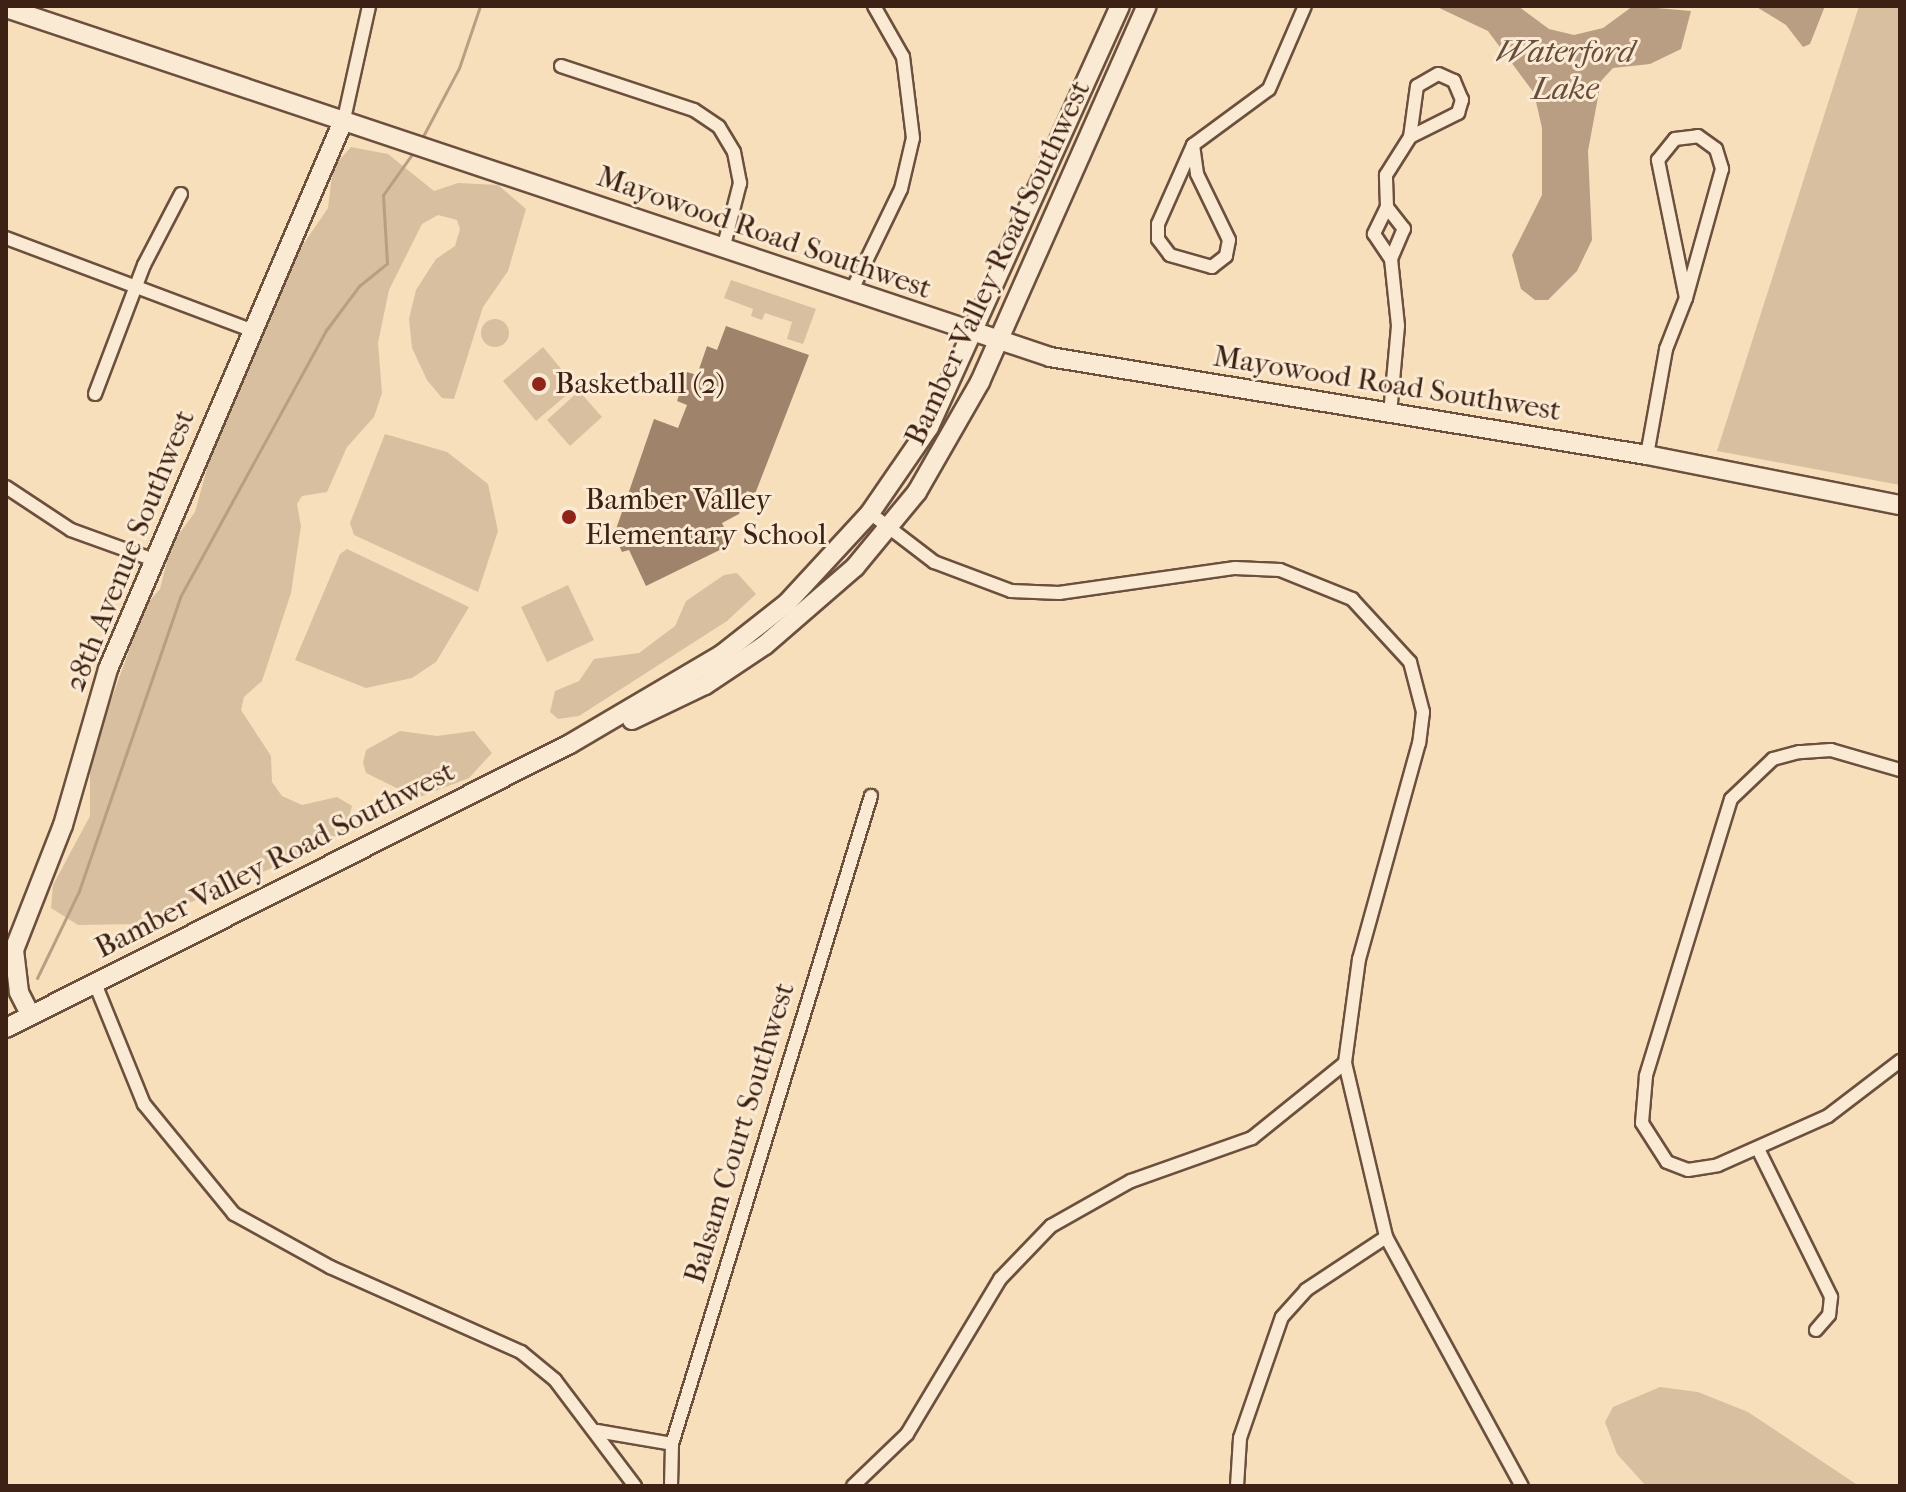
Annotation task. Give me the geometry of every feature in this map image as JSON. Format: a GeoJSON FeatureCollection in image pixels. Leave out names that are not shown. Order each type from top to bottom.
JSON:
{"type":"FeatureCollection","features":[{"type":"Feature","properties":{"kind":"street"},"geometry":{"type":"LineString","coordinates":[[344,119],[369,6]]}},
{"type":"Feature","properties":{"kind":"street"},"geometry":{"type":"LineString","coordinates":[[851,292],[901,189],[913,138],[903,57],[874,6]]}},
{"type":"Feature","properties":{"kind":"street","name":"Bamber Valley Road Southwest"},"geometry":{"type":"LineString","coordinates":[[6,1028],[94,981],[570,744],[721,655],[787,603],[870,513],[929,427],[1120,6]]}},
{"type":"Feature","properties":{"kind":"street","name":"Bamber Valley Road Southwest"},"geometry":{"type":"LineString","coordinates":[[570,744],[653,712],[765,645],[827,594],[889,530],[953,434],[998,342],[1147,6]]}},
{"type":"Feature","properties":{"kind":"street"},"geometry":{"type":"LineString","coordinates":[[1193,145],[1197,174],[1229,240],[1226,256],[1212,267],[1176,258],[1158,239],[1163,212],[1193,145],[1263,97],[1305,6]]}},
{"type":"Feature","properties":{"kind":"street","name":"Mayowood Road Southwest"},"geometry":{"type":"LineString","coordinates":[[6,8],[47,13],[398,138],[998,342],[1076,362],[1647,455],[1900,505]]}},
{"type":"Feature","properties":{"kind":"street"},"geometry":{"type":"LineString","coordinates":[[561,66],[694,110],[719,127],[734,152],[740,183],[723,249]]}},
{"type":"Feature","properties":{"kind":"street"},"geometry":{"type":"LineString","coordinates":[[1391,259],[1374,234],[1387,207],[1386,175],[1410,137],[1417,86],[1438,74],[1454,81],[1462,100],[1458,113],[1410,137]]}},
{"type":"Feature","properties":{"kind":"street","name":"28th Avenue Southwest"},"geometry":{"type":"LineString","coordinates":[[30,1014],[19,992],[14,950],[63,825],[108,669],[344,119]]}},
{"type":"Feature","properties":{"kind":"street"},"geometry":{"type":"LineString","coordinates":[[1647,455],[1666,349],[1686,298],[1722,169],[1716,149],[1691,135],[1669,143],[1658,160],[1686,298]]}},
{"type":"Feature","properties":{"kind":"street"},"geometry":{"type":"LineString","coordinates":[[95,394],[135,287],[181,194]]}},
{"type":"Feature","properties":{"kind":"street"},"geometry":{"type":"LineString","coordinates":[[1387,207],[1404,229],[1391,259],[1399,345],[1390,414]]}},
{"type":"Feature","properties":{"kind":"street"},"geometry":{"type":"LineString","coordinates":[[6,238],[251,330]]}},
{"type":"Feature","properties":{"kind":"street"},"geometry":{"type":"LineString","coordinates":[[6,487],[71,530],[154,560]]}},
{"type":"Feature","properties":{"kind":"street"},"geometry":{"type":"LineString","coordinates":[[870,513],[934,562],[1011,591],[1059,593],[1235,568],[1280,570],[1352,599],[1394,640],[1418,686],[1419,743],[1359,959],[1345,1063],[1386,1237],[1522,1486]]}},
{"type":"Feature","properties":{"kind":"street"},"geometry":{"type":"LineString","coordinates":[[1900,770],[1831,750],[1773,759],[1749,777],[1719,826],[1646,1076],[1642,1123],[1667,1162],[1688,1170],[1759,1151],[1828,1116],[1900,1061]]}},
{"type":"Feature","properties":{"kind":"street","name":"Balsam Court Southwest"},"geometry":{"type":"LineString","coordinates":[[671,1486],[672,1444],[871,796]]}},
{"type":"Feature","properties":{"kind":"street"},"geometry":{"type":"LineString","coordinates":[[94,981],[144,1104],[234,1214],[330,1267],[521,1352],[597,1431],[635,1486]]}},
{"type":"Feature","properties":{"kind":"street"},"geometry":{"type":"LineString","coordinates":[[853,1486],[907,1434],[1000,1279],[1051,1226],[1131,1181],[1252,1138],[1345,1063]]}},
{"type":"Feature","properties":{"kind":"street"},"geometry":{"type":"LineString","coordinates":[[1759,1151],[1831,1297],[1829,1315],[1816,1330]]}},
{"type":"Feature","properties":{"kind":"street"},"geometry":{"type":"LineString","coordinates":[[1237,1486],[1240,1438],[1282,1317],[1306,1290],[1386,1237]]}},
{"type":"Feature","properties":{"kind":"street"},"geometry":{"type":"LineString","coordinates":[[597,1431],[672,1444]]}},
{"type":"Feature","properties":{"kind":"shaded area"},"geometry":{"type":"Polygon","coordinates":[[[1859,6],[1900,6],[1900,485],[1717,451],[1859,6]]]}},
{"type":"Feature","properties":{"kind":"shaded area"},"geometry":{"type":"Polygon","coordinates":[[[351,147],[388,154],[434,191],[458,183],[498,185],[526,209],[508,271],[483,307],[454,399],[442,398],[427,380],[412,348],[409,319],[416,290],[436,259],[455,246],[460,229],[457,220],[438,215],[422,224],[389,290],[378,343],[382,393],[374,417],[347,447],[327,492],[302,496],[297,504],[301,526],[291,593],[262,681],[244,697],[241,710],[271,756],[272,782],[282,796],[302,805],[337,797],[352,806],[346,829],[315,850],[139,924],[78,925],[51,908],[53,885],[90,816],[90,759],[145,606],[160,589],[171,545],[195,512],[213,447],[298,252],[328,208],[333,167],[351,147]]]}},
{"type":"Feature","properties":{"kind":"shaded area"},"geometry":{"type":"Polygon","coordinates":[[[731,280],[816,309],[803,344],[787,339],[792,322],[765,313],[762,320],[751,316],[753,309],[724,298],[731,280]]]}},
{"type":"Feature","properties":{"kind":"shaded area"},"geometry":{"type":"Polygon","coordinates":[[[495,319],[505,323],[509,333],[505,343],[495,347],[485,343],[481,333],[485,323],[495,319]]]}},
{"type":"Feature","properties":{"kind":"shaded area","name":"Basketball (2)"},"geometry":{"type":"Polygon","coordinates":[[[543,347],[576,387],[536,421],[503,381],[543,347]]]}},
{"type":"Feature","properties":{"kind":"shaded area"},"geometry":{"type":"Polygon","coordinates":[[[579,391],[602,417],[570,446],[547,420],[579,391]]]}},
{"type":"Feature","properties":{"kind":"shaded area"},"geometry":{"type":"Polygon","coordinates":[[[385,434],[447,452],[488,484],[498,531],[478,592],[354,535],[350,523],[385,434]]]}},
{"type":"Feature","properties":{"kind":"shaded area"},"geometry":{"type":"Polygon","coordinates":[[[347,549],[469,607],[436,662],[412,678],[366,688],[295,660],[340,554],[347,549]]]}},
{"type":"Feature","properties":{"kind":"shaded area"},"geometry":{"type":"Polygon","coordinates":[[[737,573],[756,594],[727,621],[579,716],[558,719],[550,712],[555,691],[579,681],[594,659],[639,653],[675,626],[686,601],[724,575],[737,573]]]}},
{"type":"Feature","properties":{"kind":"shaded area"},"geometry":{"type":"Polygon","coordinates":[[[568,585],[594,640],[547,662],[521,607],[568,585]]]}},
{"type":"Feature","properties":{"kind":"shaded area"},"geometry":{"type":"Polygon","coordinates":[[[400,731],[437,736],[474,731],[492,753],[469,778],[417,798],[366,773],[363,763],[366,750],[400,731]]]}},
{"type":"Feature","properties":{"kind":"shaded area"},"geometry":{"type":"Polygon","coordinates":[[[1660,1387],[1698,1392],[1748,1412],[1859,1486],[1646,1486],[1617,1454],[1605,1422],[1613,1407],[1660,1387]]]}},
{"type":"Feature","properties":{"kind":"water","name":"Waterford Lake"},"geometry":{"type":"Polygon","coordinates":[[[1435,6],[1518,6],[1549,29],[1574,35],[1603,28],[1633,6],[1691,11],[1681,49],[1650,64],[1613,68],[1601,81],[1588,151],[1592,240],[1577,271],[1548,300],[1535,300],[1521,289],[1512,255],[1542,195],[1542,128],[1534,93],[1488,31],[1435,6]]]}},
{"type":"Feature","properties":{"kind":"water"},"geometry":{"type":"Polygon","coordinates":[[[1755,6],[1825,6],[1810,44],[1803,47],[1786,25],[1755,6]]]}},
{"type":"Feature","properties":{"kind":"building","name":"Bamber Valley Elementary School"},"geometry":{"type":"Polygon","coordinates":[[[726,326],[809,355],[755,494],[747,491],[739,514],[722,523],[732,544],[646,586],[629,550],[622,552],[614,535],[654,419],[678,428],[687,405],[677,401],[687,372],[697,375],[707,346],[717,350],[726,326]]]}},
{"type":"Feature","properties":{"kind":"waterway"},"geometry":{"type":"LineString","coordinates":[[421,140],[459,68],[480,6]]}},
{"type":"Feature","properties":{"kind":"waterway"},"geometry":{"type":"LineString","coordinates":[[37,978],[79,891],[180,597],[327,329],[359,286],[387,263],[383,195],[415,150]]}},
{"type":"Feature","properties":{"kind":"place","name":"Basketball (2)"},"geometry":{"type":"Point","coordinates":[539,384]}},
{"type":"Feature","properties":{"kind":"place","name":"Bamber Valley Elementary School"},"geometry":{"type":"Point","coordinates":[569,517]}}]}
